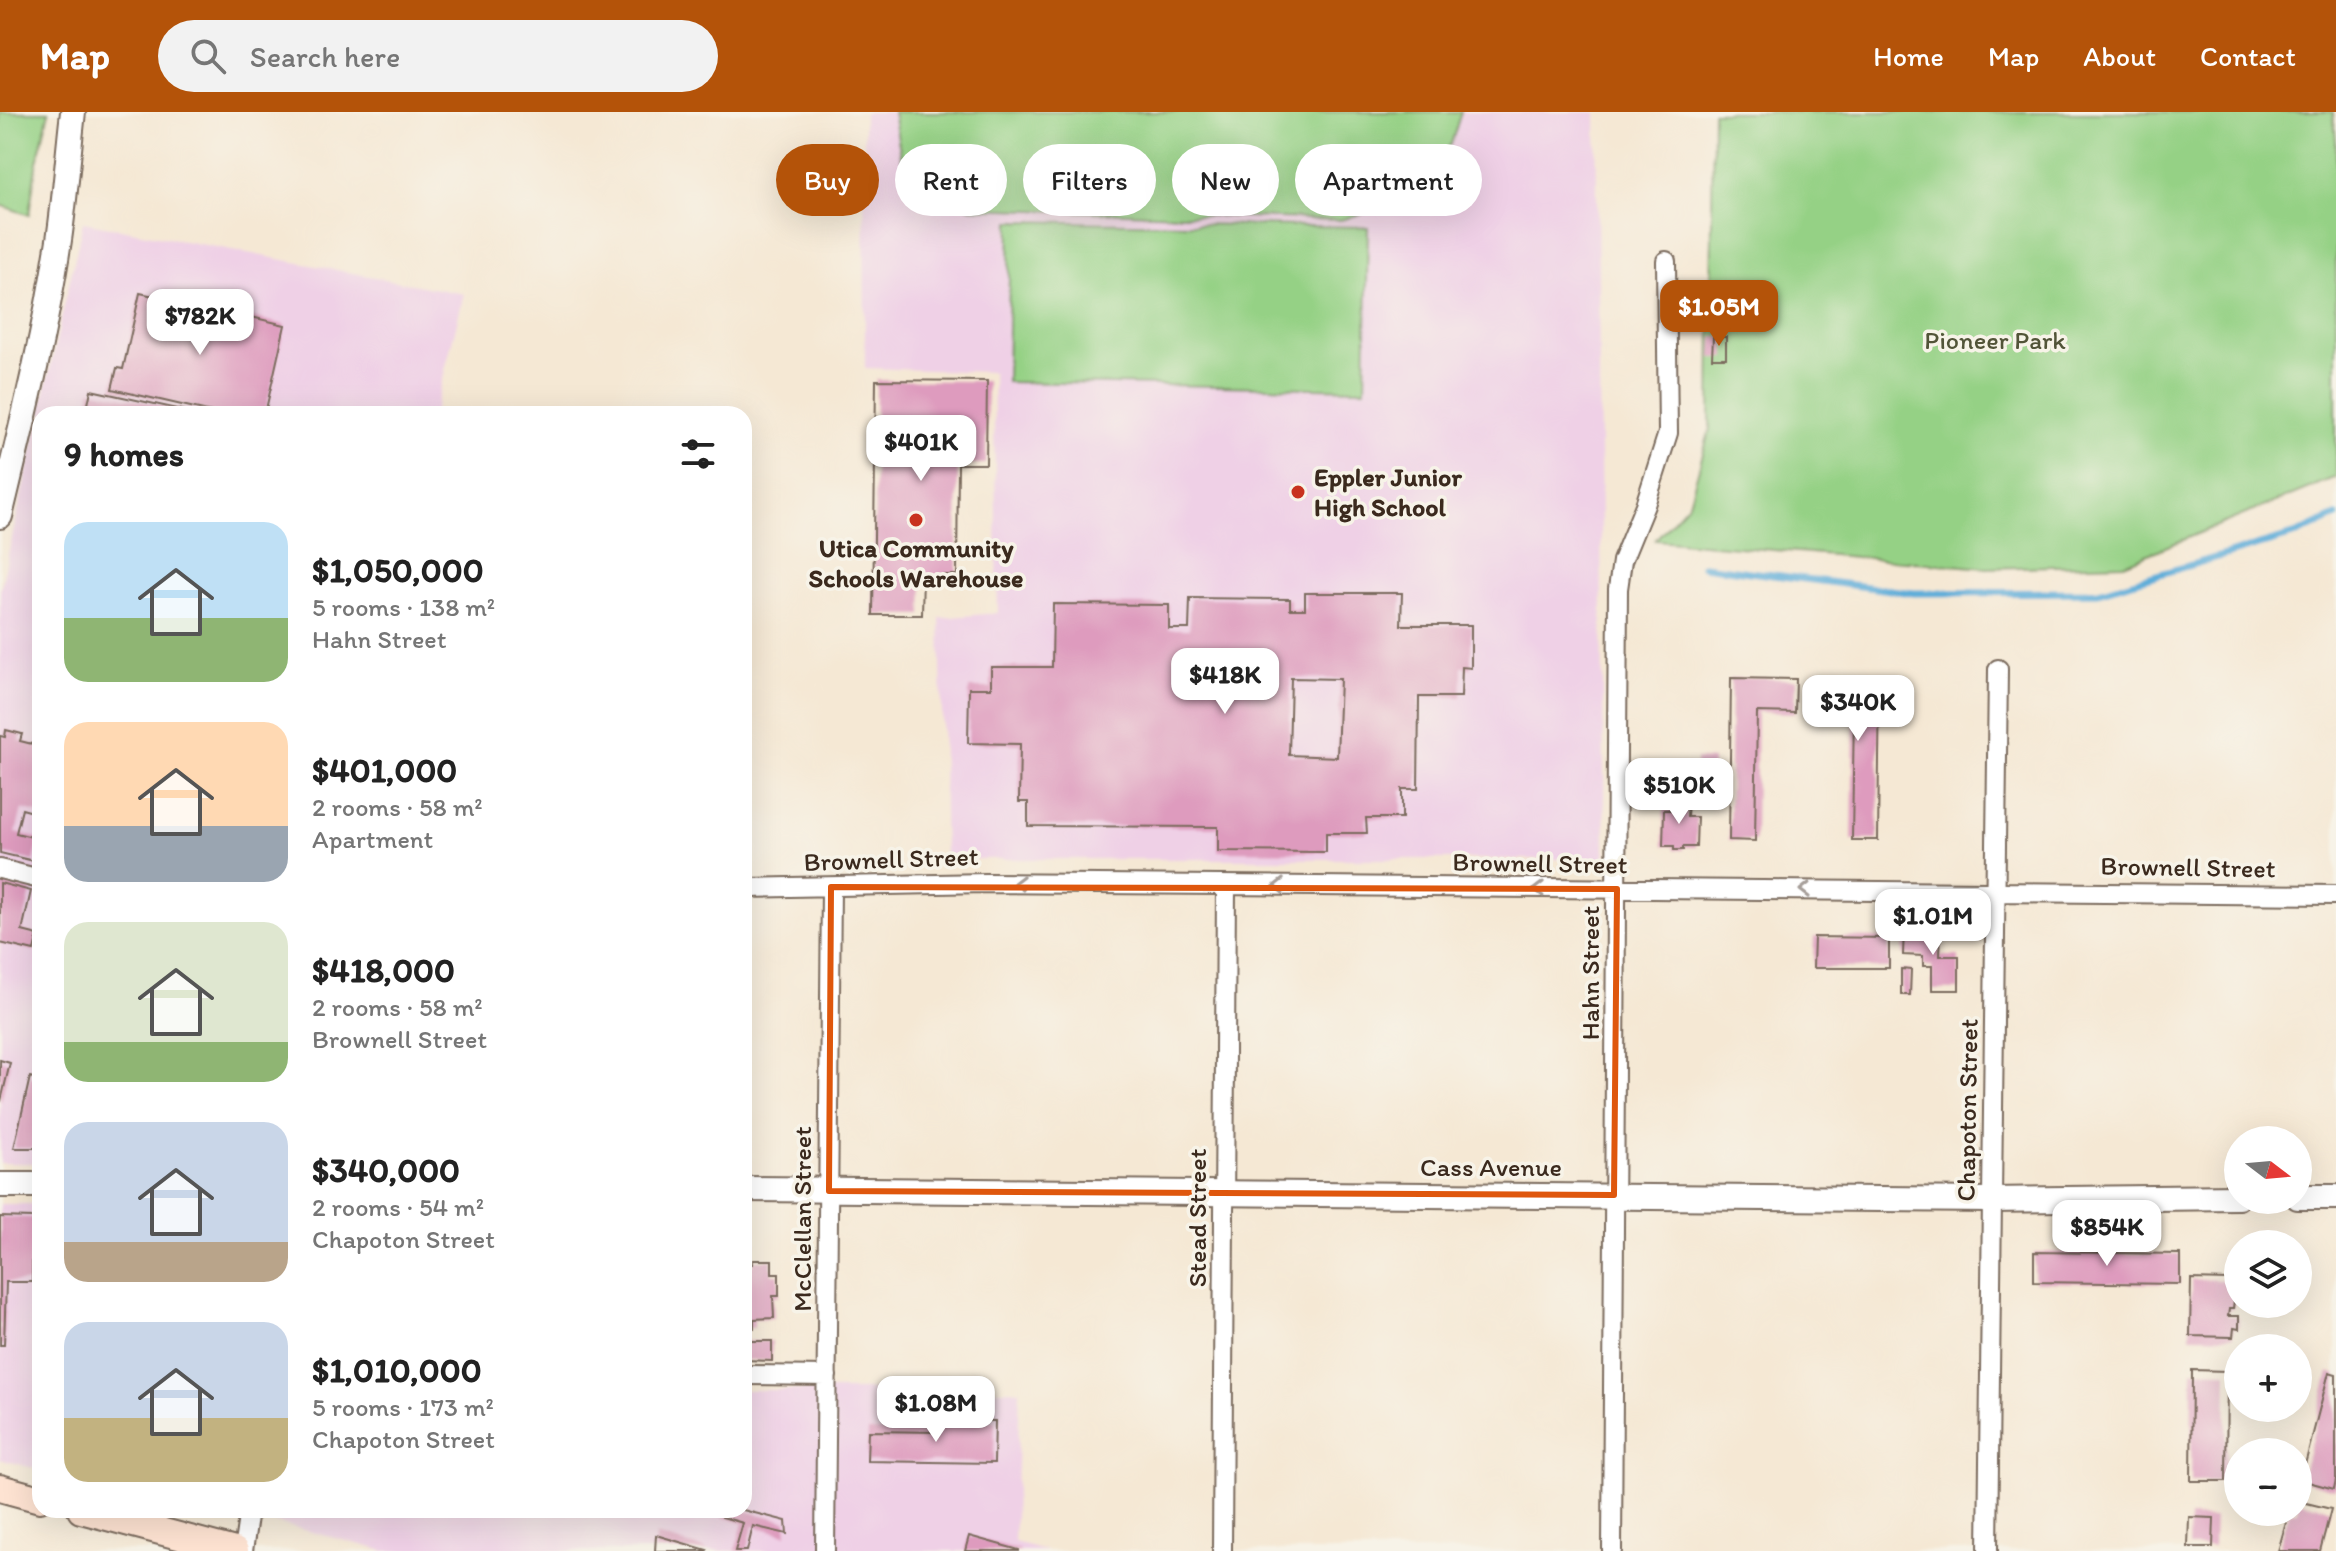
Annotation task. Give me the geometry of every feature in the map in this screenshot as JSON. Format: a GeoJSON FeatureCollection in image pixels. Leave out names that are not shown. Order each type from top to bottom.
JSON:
{"type":"FeatureCollection","features":[{"type":"Feature","properties":{"kind":"main road"},"geometry":{"type":"LineString","coordinates":[[0,1488],[32,1497]]}},
{"type":"Feature","properties":{"kind":"main road"},"geometry":{"type":"LineString","coordinates":[[111,1518],[235,1551]]}},
{"type":"Feature","properties":{"kind":"street"},"geometry":{"type":"LineString","coordinates":[[0,516],[50,294],[73,112]]}},
{"type":"Feature","properties":{"kind":"street","name":"Hahn Street"},"geometry":{"type":"LineString","coordinates":[[1612,1551],[1618,589],[1622,561],[1645,505],[1668,433],[1666,261]]}},
{"type":"Feature","properties":{"kind":"street","name":"Chapoton Street"},"geometry":{"type":"LineString","coordinates":[[1988,1551],[1998,669]]}},
{"type":"Feature","properties":{"kind":"street"},"geometry":{"type":"LineString","coordinates":[[0,869],[32,877]]}},
{"type":"Feature","properties":{"kind":"street","name":"Brownell Street"},"geometry":{"type":"LineString","coordinates":[[752,888],[959,883],[2336,895]]}},
{"type":"Feature","properties":{"kind":"street","name":"Stead Street"},"geometry":{"type":"LineString","coordinates":[[1222,1551],[1226,886]]}},
{"type":"Feature","properties":{"kind":"street","name":"McClellan Street"},"geometry":{"type":"LineString","coordinates":[[825,1551],[831,887]]}},
{"type":"Feature","properties":{"kind":"street"},"geometry":{"type":"LineString","coordinates":[[0,1185],[32,1185]]}},
{"type":"Feature","properties":{"kind":"street","name":"Cass Avenue"},"geometry":{"type":"LineString","coordinates":[[752,1189],[1991,1200],[2224,1197]]}},
{"type":"Feature","properties":{"kind":"street"},"geometry":{"type":"LineString","coordinates":[[2312,1197],[2336,1197]]}},
{"type":"Feature","properties":{"kind":"street"},"geometry":{"type":"LineString","coordinates":[[752,1375],[827,1376]]}},
{"type":"Feature","properties":{"kind":"street"},"geometry":{"type":"LineString","coordinates":[[243,1551],[248,1518]]}},
{"type":"Feature","properties":{"kind":"highlighted area"},"geometry":{"type":"Polygon","coordinates":[[[831,887],[1617,889],[1614,1195],[829,1191],[831,887]]]}},
{"type":"Feature","properties":{"kind":"shaded area","name":"Eppler Junior High School"},"geometry":{"type":"Polygon","coordinates":[[[864,112],[1596,112],[1605,859],[945,859],[940,618],[998,613],[993,372],[865,368],[864,216],[879,216],[879,144],[864,144],[864,112]]]}},
{"type":"Feature","properties":{"kind":"shaded area"},"geometry":{"type":"Polygon","coordinates":[[[83,222],[464,294],[436,406],[42,406],[83,222]]]}},
{"type":"Feature","properties":{"kind":"shaded area"},"geometry":{"type":"Polygon","coordinates":[[[32,449],[32,1163],[0,1163],[0,591],[32,449]]]}},
{"type":"Feature","properties":{"kind":"shaded area"},"geometry":{"type":"Polygon","coordinates":[[[0,1204],[32,1204],[32,1468],[0,1459],[0,1204]]]}},
{"type":"Feature","properties":{"kind":"shaded area"},"geometry":{"type":"Polygon","coordinates":[[[752,1390],[1020,1390],[1014,1542],[1048,1551],[385,1551],[269,1521],[269,1518],[752,1518],[752,1390]]]}},
{"type":"Feature","properties":{"kind":"green space"},"geometry":{"type":"Polygon","coordinates":[[[0,112],[49,112],[36,166],[29,215],[0,205],[0,112]]]}},
{"type":"Feature","properties":{"kind":"green space"},"geometry":{"type":"Polygon","coordinates":[[[893,112],[1461,112],[1451,144],[1295,144],[1295,216],[1354,216],[1341,220],[1217,216],[1279,216],[1279,144],[1172,144],[1172,215],[1156,214],[1156,144],[1023,144],[1023,210],[1007,209],[1007,144],[899,144],[893,112]]]}},
{"type":"Feature","properties":{"kind":"green space","name":"Pioneer Park"},"geometry":{"type":"Polygon","coordinates":[[[1713,112],[2333,112],[2336,140],[2336,477],[2124,564],[1986,568],[1655,540],[1689,503],[1710,429],[1713,112]]]}},
{"type":"Feature","properties":{"kind":"green space"},"geometry":{"type":"Polygon","coordinates":[[[1010,221],[1368,227],[1365,389],[1007,382],[1010,221]]]}},
{"type":"Feature","properties":{"kind":"building"},"geometry":{"type":"Polygon","coordinates":[[[140,293],[285,325],[267,406],[186,406],[112,389],[117,368],[123,369],[140,293]]]}},
{"type":"Feature","properties":{"kind":"building"},"geometry":{"type":"Polygon","coordinates":[[[1713,337],[1726,337],[1726,358],[1712,358],[1713,337]]]}},
{"type":"Feature","properties":{"kind":"building","name":"Utica Community Schools Warehouse"},"geometry":{"type":"Polygon","coordinates":[[[876,380],[987,381],[986,464],[958,464],[957,575],[923,575],[922,615],[873,615],[876,380]]]}},
{"type":"Feature","properties":{"kind":"building"},"geometry":{"type":"Polygon","coordinates":[[[91,390],[164,406],[88,406],[91,390]]]}},
{"type":"Feature","properties":{"kind":"building"},"geometry":{"type":"Polygon","coordinates":[[[1305,593],[1402,593],[1401,625],[1471,625],[1471,668],[1462,667],[1461,697],[1419,697],[1418,789],[1402,789],[1402,818],[1366,818],[1367,833],[1326,833],[1326,852],[1218,851],[1218,827],[1028,826],[1028,802],[1019,802],[1020,744],[968,743],[969,688],[991,688],[991,667],[1052,667],[1053,604],[1169,605],[1169,629],[1189,629],[1190,598],[1290,599],[1290,609],[1305,609],[1305,593]],[[1291,678],[1289,755],[1337,757],[1340,679],[1291,678]]]}},
{"type":"Feature","properties":{"kind":"building"},"geometry":{"type":"Polygon","coordinates":[[[1815,677],[1880,678],[1878,840],[1852,840],[1854,712],[1815,711],[1815,677]]]}},
{"type":"Feature","properties":{"kind":"building"},"geometry":{"type":"Polygon","coordinates":[[[1731,678],[1796,679],[1795,713],[1757,712],[1755,841],[1729,840],[1731,678]]]}},
{"type":"Feature","properties":{"kind":"building"},"geometry":{"type":"Polygon","coordinates":[[[6,730],[22,734],[20,741],[32,744],[32,812],[22,809],[16,833],[32,837],[32,861],[0,853],[0,736],[5,737],[6,730]]]}},
{"type":"Feature","properties":{"kind":"building"},"geometry":{"type":"Polygon","coordinates":[[[1696,759],[1713,760],[1713,774],[1696,774],[1696,759]]]}},
{"type":"Feature","properties":{"kind":"building"},"geometry":{"type":"Polygon","coordinates":[[[1691,777],[1713,777],[1713,798],[1691,797],[1691,777]]]}},
{"type":"Feature","properties":{"kind":"building"},"geometry":{"type":"Polygon","coordinates":[[[1670,799],[1688,799],[1687,817],[1697,817],[1696,847],[1674,850],[1674,846],[1663,846],[1664,810],[1670,810],[1670,799]]]}},
{"type":"Feature","properties":{"kind":"building"},"geometry":{"type":"Polygon","coordinates":[[[0,883],[31,891],[22,931],[32,934],[32,951],[0,943],[0,883]]]}},
{"type":"Feature","properties":{"kind":"building"},"geometry":{"type":"Polygon","coordinates":[[[1904,929],[1941,929],[1940,956],[1959,956],[1959,990],[1932,990],[1932,966],[1923,966],[1923,956],[1903,955],[1904,929]]]}},
{"type":"Feature","properties":{"kind":"building"},"geometry":{"type":"Polygon","coordinates":[[[1814,937],[1889,938],[1889,968],[1813,968],[1814,937]]]}},
{"type":"Feature","properties":{"kind":"building"},"geometry":{"type":"Polygon","coordinates":[[[1901,969],[1911,970],[1910,995],[1901,995],[1901,969]]]}},
{"type":"Feature","properties":{"kind":"building"},"geometry":{"type":"Polygon","coordinates":[[[0,1060],[10,1063],[1,1101],[0,1101],[0,1060]]]}},
{"type":"Feature","properties":{"kind":"building"},"geometry":{"type":"Polygon","coordinates":[[[30,1077],[32,1148],[14,1148],[30,1077]]]}},
{"type":"Feature","properties":{"kind":"building"},"geometry":{"type":"Polygon","coordinates":[[[0,1217],[32,1218],[32,1282],[6,1282],[4,1345],[0,1345],[0,1217]]]}},
{"type":"Feature","properties":{"kind":"building"},"geometry":{"type":"Polygon","coordinates":[[[2034,1252],[2180,1254],[2180,1284],[2034,1282],[2034,1252]]]}},
{"type":"Feature","properties":{"kind":"building"},"geometry":{"type":"Polygon","coordinates":[[[753,1260],[772,1260],[772,1274],[779,1274],[779,1296],[773,1296],[774,1318],[754,1319],[752,1328],[752,1264],[753,1260]]]}},
{"type":"Feature","properties":{"kind":"building"},"geometry":{"type":"Polygon","coordinates":[[[2191,1279],[2224,1280],[2224,1318],[2239,1318],[2239,1329],[2234,1328],[2233,1334],[2224,1334],[2224,1337],[2190,1336],[2191,1279]]]}},
{"type":"Feature","properties":{"kind":"building"},"geometry":{"type":"Polygon","coordinates":[[[752,1341],[772,1341],[772,1361],[752,1360],[752,1341]]]}},
{"type":"Feature","properties":{"kind":"building"},"geometry":{"type":"Polygon","coordinates":[[[2192,1370],[2224,1371],[2224,1422],[2227,1422],[2224,1481],[2191,1481],[2192,1370]]]}},
{"type":"Feature","properties":{"kind":"building"},"geometry":{"type":"Polygon","coordinates":[[[2329,1372],[2336,1374],[2334,1489],[2312,1483],[2312,1438],[2329,1372]]]}},
{"type":"Feature","properties":{"kind":"building"},"geometry":{"type":"Polygon","coordinates":[[[937,1420],[995,1421],[994,1463],[867,1461],[868,1431],[937,1432],[937,1420]]]}},
{"type":"Feature","properties":{"kind":"building"},"geometry":{"type":"Polygon","coordinates":[[[2312,1504],[2331,1509],[2320,1551],[2278,1551],[2285,1526],[2312,1526],[2312,1504]]]}},
{"type":"Feature","properties":{"kind":"building"},"geometry":{"type":"Polygon","coordinates":[[[752,1512],[786,1521],[787,1534],[753,1526],[747,1551],[735,1551],[743,1523],[726,1518],[752,1518],[752,1512]]]}},
{"type":"Feature","properties":{"kind":"building"},"geometry":{"type":"Polygon","coordinates":[[[2189,1517],[2214,1518],[2213,1547],[2188,1547],[2189,1517]]]}},
{"type":"Feature","properties":{"kind":"building"},"geometry":{"type":"Polygon","coordinates":[[[656,1535],[707,1550],[655,1551],[656,1535]]]}},
{"type":"Feature","properties":{"kind":"building"},"geometry":{"type":"Polygon","coordinates":[[[969,1536],[1019,1550],[1019,1551],[965,1551],[969,1536]]]}},
{"type":"Feature","properties":{"kind":"waterway"},"geometry":{"type":"LineString","coordinates":[[1703,566],[1914,593],[2098,592],[2297,534],[2336,516]]}},
{"type":"Feature","properties":{"kind":"place","name":"Eppler Junior High School"},"geometry":{"type":"Point","coordinates":[1298,492]}},
{"type":"Feature","properties":{"kind":"place","name":"Utica Community Schools Warehouse"},"geometry":{"type":"Point","coordinates":[916,520]}}]}
